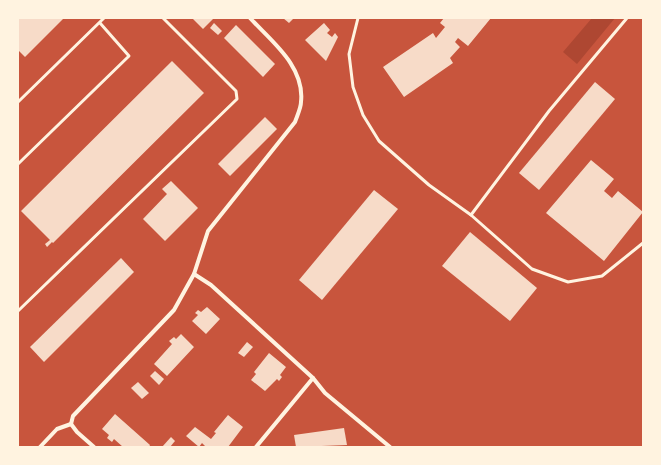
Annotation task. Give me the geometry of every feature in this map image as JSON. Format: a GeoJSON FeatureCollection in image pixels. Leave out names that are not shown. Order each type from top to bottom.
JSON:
{"type":"FeatureCollection","features":[{"type":"Feature","properties":{"kind":"street"},"geometry":{"type":"LineString","coordinates":[[71,424],[73,416],[174,310],[194,274],[208,231],[295,122],[301,102],[299,82],[290,60],[250,18]]}},
{"type":"Feature","properties":{"kind":"street"},"geometry":{"type":"LineString","coordinates":[[194,274],[211,285],[313,378],[325,393],[390,447]]}},
{"type":"Feature","properties":{"kind":"street"},"geometry":{"type":"LineString","coordinates":[[256,447],[313,378]]}},
{"type":"Feature","properties":{"kind":"street"},"geometry":{"type":"LineString","coordinates":[[40,447],[57,428],[71,424]]}},
{"type":"Feature","properties":{"kind":"street"},"geometry":{"type":"LineString","coordinates":[[71,424],[77,432],[94,447]]}},
{"type":"Feature","properties":{"kind":"lane"},"geometry":{"type":"LineString","coordinates":[[18,102],[104,18]]}},
{"type":"Feature","properties":{"kind":"lane"},"geometry":{"type":"LineString","coordinates":[[18,311],[237,100],[236,91],[163,18]]}},
{"type":"Feature","properties":{"kind":"lane"},"geometry":{"type":"LineString","coordinates":[[358,18],[349,54],[352,87],[363,115],[379,141],[429,185],[471,215],[532,269],[568,282],[602,276],[643,243]]}},
{"type":"Feature","properties":{"kind":"lane"},"geometry":{"type":"LineString","coordinates":[[471,215],[549,111],[627,18]]}},
{"type":"Feature","properties":{"kind":"lane"},"geometry":{"type":"LineString","coordinates":[[18,164],[129,56],[100,23]]}},
{"type":"Feature","properties":{"kind":"shaded area"},"geometry":{"type":"Polygon","coordinates":[[[592,18],[615,18],[577,64],[563,52],[592,18]]]}},
{"type":"Feature","properties":{"kind":"building"},"geometry":{"type":"Polygon","coordinates":[[[18,18],[64,18],[25,57],[18,50],[18,18]]]}},
{"type":"Feature","properties":{"kind":"building"},"geometry":{"type":"Polygon","coordinates":[[[192,18],[212,18],[213,19],[203,29],[192,18]]]}},
{"type":"Feature","properties":{"kind":"building"},"geometry":{"type":"Polygon","coordinates":[[[283,18],[294,18],[289,23],[283,18]]]}},
{"type":"Feature","properties":{"kind":"building"},"geometry":{"type":"Polygon","coordinates":[[[444,18],[491,18],[468,46],[458,38],[455,42],[460,47],[450,58],[453,63],[404,97],[383,67],[433,33],[436,38],[445,27],[440,23],[444,18]]]}},
{"type":"Feature","properties":{"kind":"building"},"geometry":{"type":"Polygon","coordinates":[[[214,23],[222,31],[218,35],[210,28],[214,23]]]}},
{"type":"Feature","properties":{"kind":"building"},"geometry":{"type":"Polygon","coordinates":[[[324,23],[330,30],[327,33],[332,37],[335,33],[338,37],[326,61],[305,40],[324,23]]]}},
{"type":"Feature","properties":{"kind":"building"},"geometry":{"type":"Polygon","coordinates":[[[236,25],[275,64],[263,77],[224,38],[236,25]]]}},
{"type":"Feature","properties":{"kind":"building"},"geometry":{"type":"Polygon","coordinates":[[[172,61],[204,93],[53,243],[52,242],[47,247],[45,244],[50,240],[21,211],[172,61]]]}},
{"type":"Feature","properties":{"kind":"building"},"geometry":{"type":"Polygon","coordinates":[[[595,82],[615,99],[539,190],[519,173],[595,82]]]}},
{"type":"Feature","properties":{"kind":"building"},"geometry":{"type":"Polygon","coordinates":[[[265,117],[277,129],[230,176],[218,164],[265,117]]]}},
{"type":"Feature","properties":{"kind":"building"},"geometry":{"type":"Polygon","coordinates":[[[591,160],[614,179],[604,191],[612,198],[618,191],[643,212],[604,261],[546,213],[591,160]]]}},
{"type":"Feature","properties":{"kind":"building"},"geometry":{"type":"Polygon","coordinates":[[[171,181],[198,208],[165,241],[143,219],[167,194],[162,189],[171,181]]]}},
{"type":"Feature","properties":{"kind":"building"},"geometry":{"type":"Polygon","coordinates":[[[374,190],[398,209],[322,300],[299,280],[374,190]]]}},
{"type":"Feature","properties":{"kind":"building"},"geometry":{"type":"Polygon","coordinates":[[[470,232],[537,288],[510,321],[442,266],[470,232]]]}},
{"type":"Feature","properties":{"kind":"building"},"geometry":{"type":"Polygon","coordinates":[[[121,258],[134,272],[44,362],[30,347],[121,258]]]}},
{"type":"Feature","properties":{"kind":"building"},"geometry":{"type":"Polygon","coordinates":[[[207,307],[220,319],[206,334],[192,321],[198,315],[195,313],[198,310],[201,312],[207,307]]]}},
{"type":"Feature","properties":{"kind":"building"},"geometry":{"type":"Polygon","coordinates":[[[181,334],[194,347],[167,376],[154,364],[172,344],[169,341],[174,337],[176,339],[181,334]]]}},
{"type":"Feature","properties":{"kind":"building"},"geometry":{"type":"Polygon","coordinates":[[[247,342],[253,347],[244,357],[238,353],[247,342]]]}},
{"type":"Feature","properties":{"kind":"building"},"geometry":{"type":"Polygon","coordinates":[[[269,353],[286,367],[280,375],[282,377],[279,381],[277,379],[265,391],[251,380],[256,374],[254,372],[269,353]]]}},
{"type":"Feature","properties":{"kind":"building"},"geometry":{"type":"Polygon","coordinates":[[[155,371],[164,379],[159,385],[150,376],[155,371]]]}},
{"type":"Feature","properties":{"kind":"building"},"geometry":{"type":"Polygon","coordinates":[[[138,382],[149,393],[142,399],[131,388],[138,382]]]}},
{"type":"Feature","properties":{"kind":"building"},"geometry":{"type":"Polygon","coordinates":[[[115,414],[150,445],[149,447],[123,447],[114,439],[112,442],[107,438],[109,435],[102,429],[115,414]]]}},
{"type":"Feature","properties":{"kind":"building"},"geometry":{"type":"Polygon","coordinates":[[[228,415],[243,427],[228,447],[206,447],[202,443],[199,447],[186,436],[195,427],[211,439],[216,433],[214,432],[228,415]]]}},
{"type":"Feature","properties":{"kind":"building"},"geometry":{"type":"Polygon","coordinates":[[[344,428],[347,445],[296,447],[294,435],[344,428]]]}},
{"type":"Feature","properties":{"kind":"building"},"geometry":{"type":"Polygon","coordinates":[[[171,437],[175,441],[170,447],[162,447],[171,437]]]}}]}
